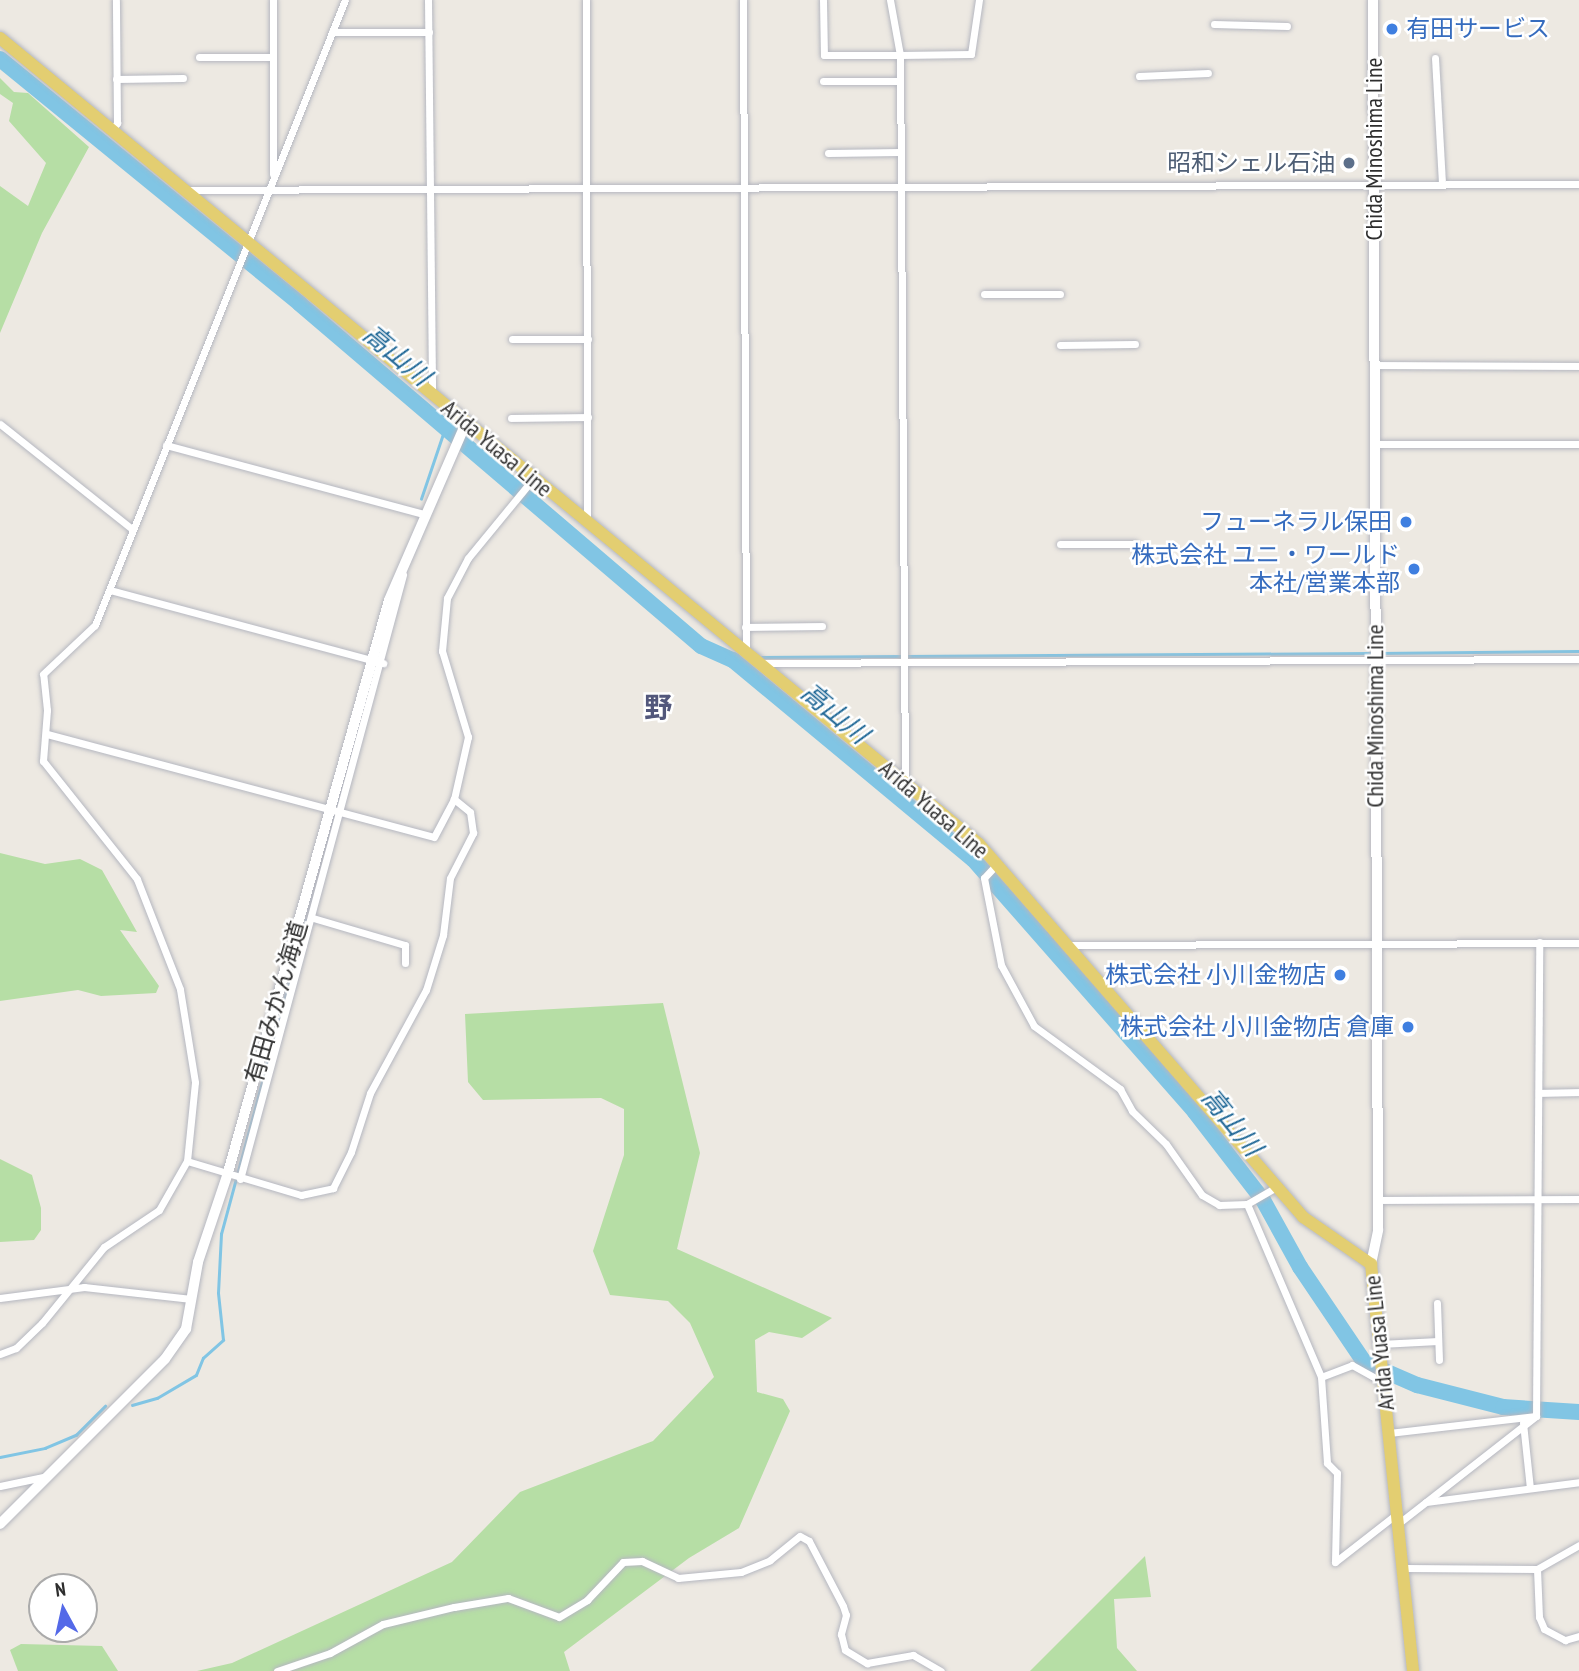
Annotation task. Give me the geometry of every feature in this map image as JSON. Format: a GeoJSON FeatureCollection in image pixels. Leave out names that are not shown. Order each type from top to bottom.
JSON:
{"type":"FeatureCollection","features":[{"type":"Feature","properties":{"kind":"main road","name":"Chida Minoshima Line"},"geometry":{"type":"LineString","coordinates":[[1371,1264],[1378,1239],[1373,0]]}},
{"type":"Feature","properties":{"kind":"main road","name":"Arida Yuasa Line"},"geometry":{"type":"LineString","coordinates":[[0,38],[186,190],[246,247],[432,394],[464,427],[587,522],[905,784],[997,864],[1311,1225],[1371,1264],[1405,1568],[1413,1671]]}},
{"type":"Feature","properties":{"kind":"main road","name":"有田みかん海道"},"geometry":{"type":"LineString","coordinates":[[0,1524],[173,1350],[186,1329],[206,1232],[228,1176],[336,813],[406,554],[464,427]]}},
{"type":"Feature","properties":{"kind":"street"},"geometry":{"type":"LineString","coordinates":[[112,130],[117,123],[116,0]]}},
{"type":"Feature","properties":{"kind":"street"},"geometry":{"type":"LineString","coordinates":[[271,183],[273,0]]}},
{"type":"Feature","properties":{"kind":"street"},"geometry":{"type":"LineString","coordinates":[[0,1354],[16,1348],[104,1247],[159,1210],[187,1161],[195,1069],[180,989],[136,879],[43,761],[47,734],[43,674],[95,625],[345,0]]}},
{"type":"Feature","properties":{"kind":"street"},"geometry":{"type":"LineString","coordinates":[[428,0],[432,394]]}},
{"type":"Feature","properties":{"kind":"street"},"geometry":{"type":"LineString","coordinates":[[586,0],[587,522]]}},
{"type":"Feature","properties":{"kind":"street"},"geometry":{"type":"LineString","coordinates":[[743,0],[746,653]]}},
{"type":"Feature","properties":{"kind":"street"},"geometry":{"type":"LineString","coordinates":[[823,0],[824,55],[971,54],[979,0]]}},
{"type":"Feature","properties":{"kind":"street"},"geometry":{"type":"LineString","coordinates":[[890,0],[900,55],[905,784]]}},
{"type":"Feature","properties":{"kind":"street"},"geometry":{"type":"LineString","coordinates":[[1214,24],[1287,26]]}},
{"type":"Feature","properties":{"kind":"street"},"geometry":{"type":"LineString","coordinates":[[332,32],[429,32]]}},
{"type":"Feature","properties":{"kind":"street"},"geometry":{"type":"LineString","coordinates":[[199,57],[273,57]]}},
{"type":"Feature","properties":{"kind":"street"},"geometry":{"type":"LineString","coordinates":[[1435,58],[1442,184]]}},
{"type":"Feature","properties":{"kind":"street"},"geometry":{"type":"LineString","coordinates":[[1139,76],[1208,73]]}},
{"type":"Feature","properties":{"kind":"street"},"geometry":{"type":"LineString","coordinates":[[116,79],[183,78]]}},
{"type":"Feature","properties":{"kind":"street"},"geometry":{"type":"LineString","coordinates":[[823,81],[900,81]]}},
{"type":"Feature","properties":{"kind":"street"},"geometry":{"type":"LineString","coordinates":[[828,153],[901,152]]}},
{"type":"Feature","properties":{"kind":"street"},"geometry":{"type":"LineString","coordinates":[[186,190],[271,183],[431,188],[1579,184]]}},
{"type":"Feature","properties":{"kind":"street"},"geometry":{"type":"LineString","coordinates":[[984,294],[1060,293]]}},
{"type":"Feature","properties":{"kind":"street"},"geometry":{"type":"LineString","coordinates":[[512,339],[588,339]]}},
{"type":"Feature","properties":{"kind":"street"},"geometry":{"type":"LineString","coordinates":[[1060,345],[1135,344]]}},
{"type":"Feature","properties":{"kind":"street"},"geometry":{"type":"LineString","coordinates":[[1374,365],[1579,366]]}},
{"type":"Feature","properties":{"kind":"street"},"geometry":{"type":"LineString","coordinates":[[511,418],[588,417]]}},
{"type":"Feature","properties":{"kind":"street"},"geometry":{"type":"LineString","coordinates":[[0,424],[132,528]]}},
{"type":"Feature","properties":{"kind":"street"},"geometry":{"type":"LineString","coordinates":[[1374,444],[1579,444]]}},
{"type":"Feature","properties":{"kind":"street"},"geometry":{"type":"LineString","coordinates":[[166,445],[423,514]]}},
{"type":"Feature","properties":{"kind":"street"},"geometry":{"type":"LineString","coordinates":[[47,734],[434,837],[454,799],[468,737],[442,651],[447,598],[468,558],[533,479]]}},
{"type":"Feature","properties":{"kind":"street"},"geometry":{"type":"LineString","coordinates":[[1060,544],[1135,544]]}},
{"type":"Feature","properties":{"kind":"street"},"geometry":{"type":"LineString","coordinates":[[110,590],[377,661]]}},
{"type":"Feature","properties":{"kind":"street"},"geometry":{"type":"LineString","coordinates":[[745,627],[822,626]]}},
{"type":"Feature","properties":{"kind":"street"},"geometry":{"type":"LineString","coordinates":[[758,663],[1375,654],[1579,659]]}},
{"type":"Feature","properties":{"kind":"street"},"geometry":{"type":"LineString","coordinates":[[187,1161],[228,1176],[301,1195],[333,1188],[351,1152],[370,1093],[429,979],[443,935],[450,878],[473,833],[470,812],[454,799]]}},
{"type":"Feature","properties":{"kind":"street"},"geometry":{"type":"LineString","coordinates":[[240,1179],[313,918],[336,813]]}},
{"type":"Feature","properties":{"kind":"street"},"geometry":{"type":"LineString","coordinates":[[997,864],[984,878],[1001,965],[1034,1026],[1120,1088],[1132,1111],[1166,1144],[1202,1195],[1219,1205],[1250,1202],[1278,1186]]}},
{"type":"Feature","properties":{"kind":"street"},"geometry":{"type":"LineString","coordinates":[[313,918],[405,945],[405,963]]}},
{"type":"Feature","properties":{"kind":"street"},"geometry":{"type":"LineString","coordinates":[[1250,1202],[1321,1377],[1327,1463],[1337,1473],[1335,1562],[1425,1502],[1523,1422],[1536,1416],[1539,942]]}},
{"type":"Feature","properties":{"kind":"street"},"geometry":{"type":"LineString","coordinates":[[1067,945],[1579,943]]}},
{"type":"Feature","properties":{"kind":"street"},"geometry":{"type":"LineString","coordinates":[[1539,1093],[1579,1093]]}},
{"type":"Feature","properties":{"kind":"street"},"geometry":{"type":"LineString","coordinates":[[1378,1200],[1579,1199]]}},
{"type":"Feature","properties":{"kind":"street"},"geometry":{"type":"LineString","coordinates":[[0,1298],[71,1287],[191,1299]]}},
{"type":"Feature","properties":{"kind":"street"},"geometry":{"type":"LineString","coordinates":[[1437,1303],[1439,1360]]}},
{"type":"Feature","properties":{"kind":"street"},"geometry":{"type":"LineString","coordinates":[[1380,1344],[1438,1341]]}},
{"type":"Feature","properties":{"kind":"street"},"geometry":{"type":"LineString","coordinates":[[1321,1377],[1352,1365],[1383,1380]]}},
{"type":"Feature","properties":{"kind":"street"},"geometry":{"type":"LineString","coordinates":[[1389,1433],[1523,1422]]}},
{"type":"Feature","properties":{"kind":"street"},"geometry":{"type":"LineString","coordinates":[[1523,1422],[1530,1488]]}},
{"type":"Feature","properties":{"kind":"street"},"geometry":{"type":"LineString","coordinates":[[0,1486],[48,1476]]}},
{"type":"Feature","properties":{"kind":"street"},"geometry":{"type":"LineString","coordinates":[[1425,1502],[1579,1482]]}},
{"type":"Feature","properties":{"kind":"street"},"geometry":{"type":"LineString","coordinates":[[277,1671],[341,1648],[383,1624],[453,1607],[508,1598],[559,1617],[587,1600],[623,1562],[642,1561],[678,1578],[741,1572],[771,1560],[800,1536],[809,1541],[844,1606],[846,1615],[841,1634],[845,1650],[867,1663],[913,1655],[941,1671]]}},
{"type":"Feature","properties":{"kind":"street"},"geometry":{"type":"LineString","coordinates":[[1405,1568],[1538,1569],[1579,1545]]}},
{"type":"Feature","properties":{"kind":"street"},"geometry":{"type":"LineString","coordinates":[[1538,1569],[1539,1617],[1544,1629],[1565,1640],[1579,1636]]}},
{"type":"Feature","properties":{"kind":"green space"},"geometry":{"type":"Polygon","coordinates":[[[0,78],[14,92],[28,93],[89,147],[42,233],[0,333],[0,186],[28,206],[46,163],[9,121],[13,103],[0,94],[0,78]]]}},
{"type":"Feature","properties":{"kind":"green space"},"geometry":{"type":"Polygon","coordinates":[[[0,853],[45,864],[80,859],[102,870],[137,932],[120,930],[159,986],[156,993],[101,996],[78,990],[0,1001],[0,853]]]}},
{"type":"Feature","properties":{"kind":"green space"},"geometry":{"type":"Polygon","coordinates":[[[663,1003],[700,1153],[677,1249],[832,1318],[802,1338],[769,1332],[755,1340],[757,1392],[783,1399],[790,1411],[739,1528],[689,1558],[564,1652],[570,1671],[197,1671],[232,1663],[452,1562],[520,1492],[653,1441],[714,1377],[690,1323],[668,1301],[610,1295],[593,1251],[624,1155],[624,1109],[601,1098],[483,1100],[468,1082],[465,1014],[663,1003]]]}},
{"type":"Feature","properties":{"kind":"green space"},"geometry":{"type":"Polygon","coordinates":[[[0,1159],[32,1175],[41,1208],[41,1230],[34,1240],[0,1242],[0,1159]]]}},
{"type":"Feature","properties":{"kind":"green space"},"geometry":{"type":"Polygon","coordinates":[[[1145,1556],[1151,1597],[1114,1599],[1117,1648],[1137,1671],[1030,1671],[1145,1556]]]}},
{"type":"Feature","properties":{"kind":"green space"},"geometry":{"type":"Polygon","coordinates":[[[21,1644],[102,1646],[118,1671],[18,1671],[10,1650],[21,1644]]]}},
{"type":"Feature","properties":{"kind":"waterway","name":"高山川"},"geometry":{"type":"LineString","coordinates":[[0,59],[300,304],[701,646],[733,660],[973,859],[1195,1112],[1263,1200],[1300,1267],[1364,1362],[1417,1385],[1503,1407],[1579,1412]]}},
{"type":"Feature","properties":{"kind":"waterway"},"geometry":{"type":"LineString","coordinates":[[421,499],[445,428]]}},
{"type":"Feature","properties":{"kind":"waterway"},"geometry":{"type":"LineString","coordinates":[[1379,653],[1579,651]]}},
{"type":"Feature","properties":{"kind":"waterway"},"geometry":{"type":"LineString","coordinates":[[762,657],[1373,653]]}},
{"type":"Feature","properties":{"kind":"waterway","name":"高山川"},"geometry":{"type":"LineString","coordinates":[[733,660],[740,660]]}},
{"type":"Feature","properties":{"kind":"waterway"},"geometry":{"type":"LineString","coordinates":[[132,1405],[157,1398],[196,1375],[203,1358],[223,1340],[218,1293],[221,1234],[306,920]]}},
{"type":"Feature","properties":{"kind":"waterway"},"geometry":{"type":"LineString","coordinates":[[0,1457],[45,1448],[76,1435],[105,1406]]}},
{"type":"Feature","properties":{"kind":"place","name":"有田サービス"},"geometry":{"type":"Point","coordinates":[1392,29]}},
{"type":"Feature","properties":{"kind":"place","name":"昭和シェル石油"},"geometry":{"type":"Point","coordinates":[1349,163]}},
{"type":"Feature","properties":{"kind":"place","name":"フューネラル保田"},"geometry":{"type":"Point","coordinates":[1406,522]}},
{"type":"Feature","properties":{"kind":"place","name":"株式会社 ユニ・ワールド 本社/営業本部"},"geometry":{"type":"Point","coordinates":[1414,569]}},
{"type":"Feature","properties":{"kind":"place","name":"株式会社 小川金物店"},"geometry":{"type":"Point","coordinates":[1340,975]}},
{"type":"Feature","properties":{"kind":"place","name":"株式会社 小川金物店 倉庫"},"geometry":{"type":"Point","coordinates":[1408,1027]}},
{"type":"Feature","properties":{"kind":"district","name":"野"},"geometry":{"type":"Point","coordinates":[658,707]}}]}
